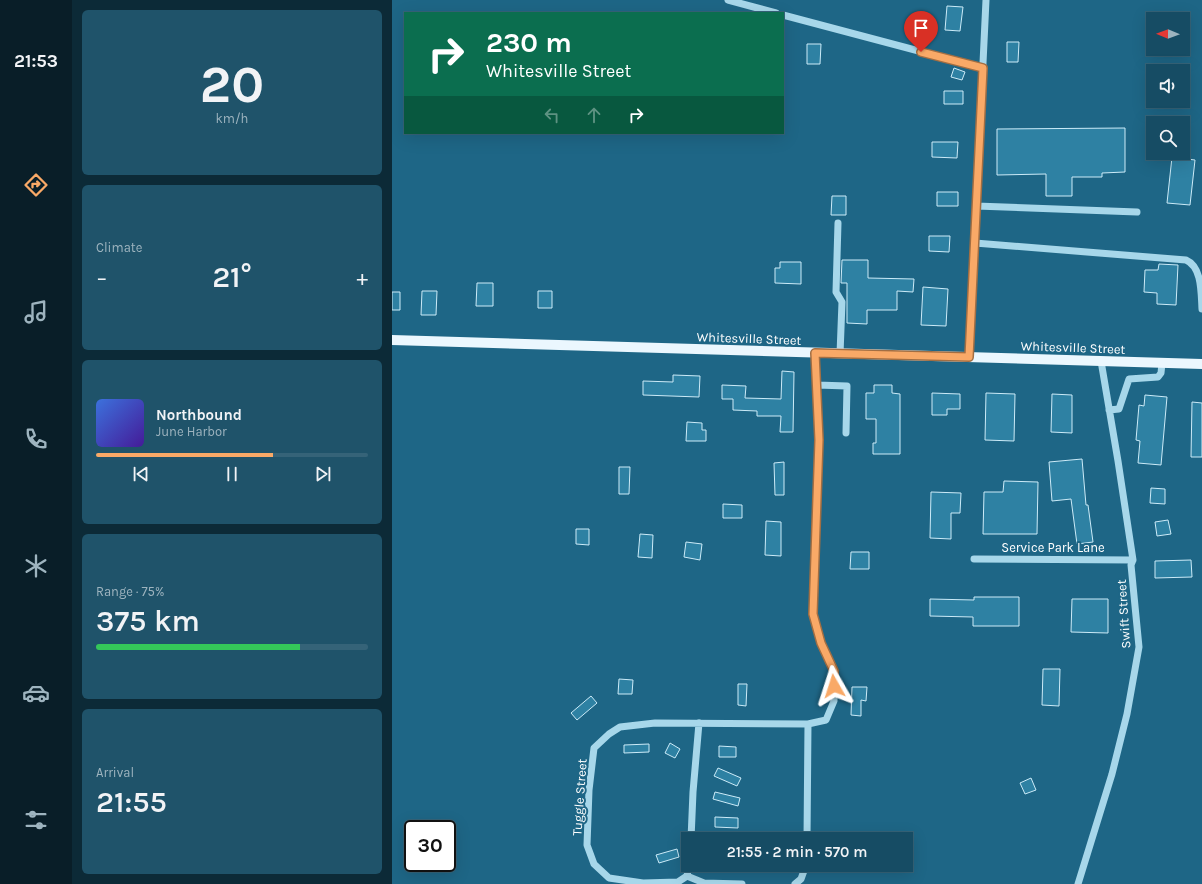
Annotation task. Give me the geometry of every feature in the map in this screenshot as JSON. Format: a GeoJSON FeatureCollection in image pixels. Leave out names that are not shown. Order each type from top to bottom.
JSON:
{"type":"FeatureCollection","features":[{"type":"Feature","properties":{"kind":"main road","name":"Whitesville Street"},"geometry":{"type":"LineString","coordinates":[[392,340],[1202,364]]}},
{"type":"Feature","properties":{"kind":"street"},"geometry":{"type":"LineString","coordinates":[[728,0],[772,12]]}},
{"type":"Feature","properties":{"kind":"street"},"geometry":{"type":"LineString","coordinates":[[969,357],[986,0]]}},
{"type":"Feature","properties":{"kind":"street"},"geometry":{"type":"LineString","coordinates":[[784,15],[983,68]]}},
{"type":"Feature","properties":{"kind":"street"},"geometry":{"type":"LineString","coordinates":[[976,206],[1137,212]]}},
{"type":"Feature","properties":{"kind":"street"},"geometry":{"type":"LineString","coordinates":[[838,223],[836,292],[842,302],[840,354]]}},
{"type":"Feature","properties":{"kind":"street"},"geometry":{"type":"LineString","coordinates":[[975,243],[1186,260],[1200,266]]}},
{"type":"Feature","properties":{"kind":"street"},"geometry":{"type":"LineString","coordinates":[[1202,261],[1200,266],[1202,309]]}},
{"type":"Feature","properties":{"kind":"street","name":"Tuggle Street"},"geometry":{"type":"LineString","coordinates":[[687,876],[678,882],[643,883],[609,878],[594,864],[587,845],[589,790],[594,748],[609,734],[620,727],[655,723],[808,724],[826,720],[834,701],[834,671],[821,643],[813,614],[819,440],[815,353]]}},
{"type":"Feature","properties":{"kind":"street","name":"Swift Street"},"geometry":{"type":"LineString","coordinates":[[1078,884],[1112,774],[1127,714],[1139,646],[1132,565],[1133,560],[1101,361]]}},
{"type":"Feature","properties":{"kind":"street"},"geometry":{"type":"LineString","coordinates":[[1109,410],[1119,409],[1125,395],[1129,379],[1158,377],[1161,373],[1162,363]]}},
{"type":"Feature","properties":{"kind":"street"},"geometry":{"type":"LineString","coordinates":[[817,385],[847,386],[846,433]]}},
{"type":"Feature","properties":{"kind":"street","name":"Service Park Lane"},"geometry":{"type":"LineString","coordinates":[[974,559],[1133,560]]}},
{"type":"Feature","properties":{"kind":"street"},"geometry":{"type":"LineString","coordinates":[[691,832],[699,723]]}},
{"type":"Feature","properties":{"kind":"street"},"geometry":{"type":"LineString","coordinates":[[807,832],[808,724]]}},
{"type":"Feature","properties":{"kind":"street"},"geometry":{"type":"LineString","coordinates":[[688,872],[687,876],[704,883],[742,884]]}},
{"type":"Feature","properties":{"kind":"street"},"geometry":{"type":"LineString","coordinates":[[795,884],[801,879],[804,872]]}},
{"type":"Feature","properties":{"kind":"building"},"geometry":{"type":"Polygon","coordinates":[[[947,6],[963,7],[960,31],[945,30],[947,6]]]}},
{"type":"Feature","properties":{"kind":"building"},"geometry":{"type":"Polygon","coordinates":[[[1007,42],[1019,42],[1018,62],[1007,62],[1007,42]]]}},
{"type":"Feature","properties":{"kind":"building"},"geometry":{"type":"Polygon","coordinates":[[[807,44],[821,44],[820,64],[807,64],[807,44]]]}},
{"type":"Feature","properties":{"kind":"building"},"geometry":{"type":"Polygon","coordinates":[[[954,68],[965,72],[962,80],[951,77],[954,68]]]}},
{"type":"Feature","properties":{"kind":"building"},"geometry":{"type":"Polygon","coordinates":[[[944,91],[963,91],[963,104],[944,104],[944,91]]]}},
{"type":"Feature","properties":{"kind":"building"},"geometry":{"type":"Polygon","coordinates":[[[1125,128],[1125,172],[1102,173],[1102,177],[1072,177],[1072,196],[1046,196],[1046,174],[997,175],[997,129],[1125,128]]]}},
{"type":"Feature","properties":{"kind":"building"},"geometry":{"type":"Polygon","coordinates":[[[932,142],[958,142],[957,158],[932,157],[932,142]]]}},
{"type":"Feature","properties":{"kind":"building"},"geometry":{"type":"Polygon","coordinates":[[[1172,160],[1195,160],[1190,205],[1167,203],[1172,160]]]}},
{"type":"Feature","properties":{"kind":"building"},"geometry":{"type":"Polygon","coordinates":[[[937,192],[958,192],[958,206],[937,206],[937,192]]]}},
{"type":"Feature","properties":{"kind":"building"},"geometry":{"type":"Polygon","coordinates":[[[832,196],[846,196],[846,215],[831,215],[832,196]]]}},
{"type":"Feature","properties":{"kind":"building"},"geometry":{"type":"Polygon","coordinates":[[[929,236],[950,236],[949,252],[929,251],[929,236]]]}},
{"type":"Feature","properties":{"kind":"building"},"geometry":{"type":"Polygon","coordinates":[[[842,260],[868,260],[868,278],[914,279],[913,292],[897,291],[897,310],[867,310],[867,324],[847,323],[847,283],[841,283],[842,260]]]}},
{"type":"Feature","properties":{"kind":"building"},"geometry":{"type":"Polygon","coordinates":[[[780,262],[801,262],[801,284],[775,283],[775,268],[780,268],[780,262]]]}},
{"type":"Feature","properties":{"kind":"building"},"geometry":{"type":"Polygon","coordinates":[[[1159,264],[1178,265],[1176,305],[1157,304],[1157,293],[1144,292],[1145,270],[1158,270],[1159,264]]]}},
{"type":"Feature","properties":{"kind":"building"},"geometry":{"type":"Polygon","coordinates":[[[477,283],[493,283],[493,306],[476,306],[477,283]]]}},
{"type":"Feature","properties":{"kind":"building"},"geometry":{"type":"Polygon","coordinates":[[[923,287],[948,289],[946,326],[921,325],[923,287]]]}},
{"type":"Feature","properties":{"kind":"building"},"geometry":{"type":"Polygon","coordinates":[[[422,291],[437,291],[436,315],[421,315],[422,291]]]}},
{"type":"Feature","properties":{"kind":"building"},"geometry":{"type":"Polygon","coordinates":[[[538,291],[552,291],[552,308],[538,308],[538,291]]]}},
{"type":"Feature","properties":{"kind":"building"},"geometry":{"type":"Polygon","coordinates":[[[392,292],[400,292],[400,310],[392,310],[392,292]]]}},
{"type":"Feature","properties":{"kind":"building"},"geometry":{"type":"Polygon","coordinates":[[[782,371],[794,372],[793,432],[780,432],[781,416],[757,416],[757,411],[733,410],[733,399],[722,399],[722,385],[746,386],[745,398],[781,399],[782,371]]]}},
{"type":"Feature","properties":{"kind":"building"},"geometry":{"type":"Polygon","coordinates":[[[673,375],[700,376],[699,397],[643,395],[643,381],[673,382],[673,375]]]}},
{"type":"Feature","properties":{"kind":"building"},"geometry":{"type":"Polygon","coordinates":[[[874,385],[892,385],[892,393],[900,394],[900,454],[873,454],[873,443],[876,443],[876,419],[866,419],[866,393],[874,393],[874,385]]]}},
{"type":"Feature","properties":{"kind":"building"},"geometry":{"type":"Polygon","coordinates":[[[932,393],[960,394],[960,409],[947,409],[947,415],[932,415],[932,393]]]}},
{"type":"Feature","properties":{"kind":"building"},"geometry":{"type":"Polygon","coordinates":[[[986,393],[1015,394],[1014,441],[985,440],[986,393]]]}},
{"type":"Feature","properties":{"kind":"building"},"geometry":{"type":"Polygon","coordinates":[[[1052,394],[1072,395],[1072,433],[1051,432],[1052,394]]]}},
{"type":"Feature","properties":{"kind":"building"},"geometry":{"type":"Polygon","coordinates":[[[1145,395],[1167,397],[1161,465],[1138,463],[1140,441],[1136,440],[1139,405],[1144,406],[1145,395]]]}},
{"type":"Feature","properties":{"kind":"building"},"geometry":{"type":"Polygon","coordinates":[[[1192,402],[1202,403],[1202,457],[1191,457],[1192,402]]]}},
{"type":"Feature","properties":{"kind":"building"},"geometry":{"type":"Polygon","coordinates":[[[687,422],[702,423],[702,430],[706,430],[706,441],[686,441],[687,422]]]}},
{"type":"Feature","properties":{"kind":"building"},"geometry":{"type":"Polygon","coordinates":[[[1082,459],[1086,505],[1088,505],[1093,542],[1077,544],[1071,499],[1052,501],[1049,462],[1082,459]]]}},
{"type":"Feature","properties":{"kind":"building"},"geometry":{"type":"Polygon","coordinates":[[[784,462],[784,495],[775,495],[774,463],[784,462]]]}},
{"type":"Feature","properties":{"kind":"building"},"geometry":{"type":"Polygon","coordinates":[[[619,467],[630,467],[629,494],[619,494],[619,467]]]}},
{"type":"Feature","properties":{"kind":"building"},"geometry":{"type":"Polygon","coordinates":[[[1004,481],[1038,482],[1037,534],[983,534],[984,492],[1003,492],[1004,481]]]}},
{"type":"Feature","properties":{"kind":"building"},"geometry":{"type":"Polygon","coordinates":[[[1151,488],[1165,489],[1165,504],[1150,503],[1151,488]]]}},
{"type":"Feature","properties":{"kind":"building"},"geometry":{"type":"Polygon","coordinates":[[[931,492],[961,493],[960,513],[951,513],[951,539],[930,538],[931,492]]]}},
{"type":"Feature","properties":{"kind":"building"},"geometry":{"type":"Polygon","coordinates":[[[723,504],[742,505],[742,518],[723,518],[723,504]]]}},
{"type":"Feature","properties":{"kind":"building"},"geometry":{"type":"Polygon","coordinates":[[[1168,520],[1171,534],[1157,536],[1155,522],[1168,520]]]}},
{"type":"Feature","properties":{"kind":"building"},"geometry":{"type":"Polygon","coordinates":[[[766,521],[781,522],[781,556],[765,555],[766,521]]]}},
{"type":"Feature","properties":{"kind":"building"},"geometry":{"type":"Polygon","coordinates":[[[576,529],[589,529],[589,545],[576,544],[576,529]]]}},
{"type":"Feature","properties":{"kind":"building"},"geometry":{"type":"Polygon","coordinates":[[[640,534],[653,535],[652,558],[638,557],[640,534]]]}},
{"type":"Feature","properties":{"kind":"building"},"geometry":{"type":"Polygon","coordinates":[[[686,542],[702,544],[700,560],[684,557],[686,542]]]}},
{"type":"Feature","properties":{"kind":"building"},"geometry":{"type":"Polygon","coordinates":[[[851,552],[869,552],[869,569],[850,569],[851,552]]]}},
{"type":"Feature","properties":{"kind":"building"},"geometry":{"type":"Polygon","coordinates":[[[1191,560],[1192,577],[1155,578],[1155,561],[1191,560]]]}},
{"type":"Feature","properties":{"kind":"building"},"geometry":{"type":"Polygon","coordinates":[[[974,597],[1019,597],[1019,626],[973,626],[973,617],[930,616],[930,599],[974,600],[974,597]]]}},
{"type":"Feature","properties":{"kind":"building"},"geometry":{"type":"Polygon","coordinates":[[[1072,599],[1108,599],[1108,633],[1071,632],[1072,599]]]}},
{"type":"Feature","properties":{"kind":"building"},"geometry":{"type":"Polygon","coordinates":[[[1043,669],[1060,669],[1059,706],[1042,705],[1043,669]]]}},
{"type":"Feature","properties":{"kind":"building"},"geometry":{"type":"Polygon","coordinates":[[[619,679],[633,680],[632,694],[618,694],[619,679]]]}},
{"type":"Feature","properties":{"kind":"building"},"geometry":{"type":"Polygon","coordinates":[[[738,684],[747,684],[746,706],[738,705],[738,684]]]}},
{"type":"Feature","properties":{"kind":"building"},"geometry":{"type":"Polygon","coordinates":[[[852,687],[867,687],[866,701],[861,700],[861,716],[851,715],[852,687]]]}},
{"type":"Feature","properties":{"kind":"building"},"geometry":{"type":"Polygon","coordinates":[[[591,696],[597,703],[577,720],[571,713],[591,696]]]}},
{"type":"Feature","properties":{"kind":"building"},"geometry":{"type":"Polygon","coordinates":[[[670,743],[680,749],[675,758],[665,753],[670,743]]]}},
{"type":"Feature","properties":{"kind":"building"},"geometry":{"type":"Polygon","coordinates":[[[649,744],[649,752],[624,753],[624,745],[649,744]]]}},
{"type":"Feature","properties":{"kind":"building"},"geometry":{"type":"Polygon","coordinates":[[[719,746],[736,747],[736,757],[719,757],[719,746]]]}},
{"type":"Feature","properties":{"kind":"building"},"geometry":{"type":"Polygon","coordinates":[[[718,768],[741,778],[737,786],[714,776],[718,768]]]}},
{"type":"Feature","properties":{"kind":"building"},"geometry":{"type":"Polygon","coordinates":[[[1031,778],[1036,790],[1025,794],[1020,783],[1031,778]]]}},
{"type":"Feature","properties":{"kind":"building"},"geometry":{"type":"Polygon","coordinates":[[[715,792],[740,798],[738,806],[713,799],[715,792]]]}},
{"type":"Feature","properties":{"kind":"building"},"geometry":{"type":"Polygon","coordinates":[[[715,817],[738,818],[738,828],[715,827],[715,817]]]}},
{"type":"Feature","properties":{"kind":"building"},"geometry":{"type":"Polygon","coordinates":[[[677,849],[679,857],[659,863],[656,855],[677,849]]]}},
{"type":"Feature","properties":{"kind":"route"},"geometry":{"type":"LineString","coordinates":[[834,686],[834,671],[821,643],[813,614],[819,440],[815,353],[969,357],[983,68],[921,52]]}}]}
